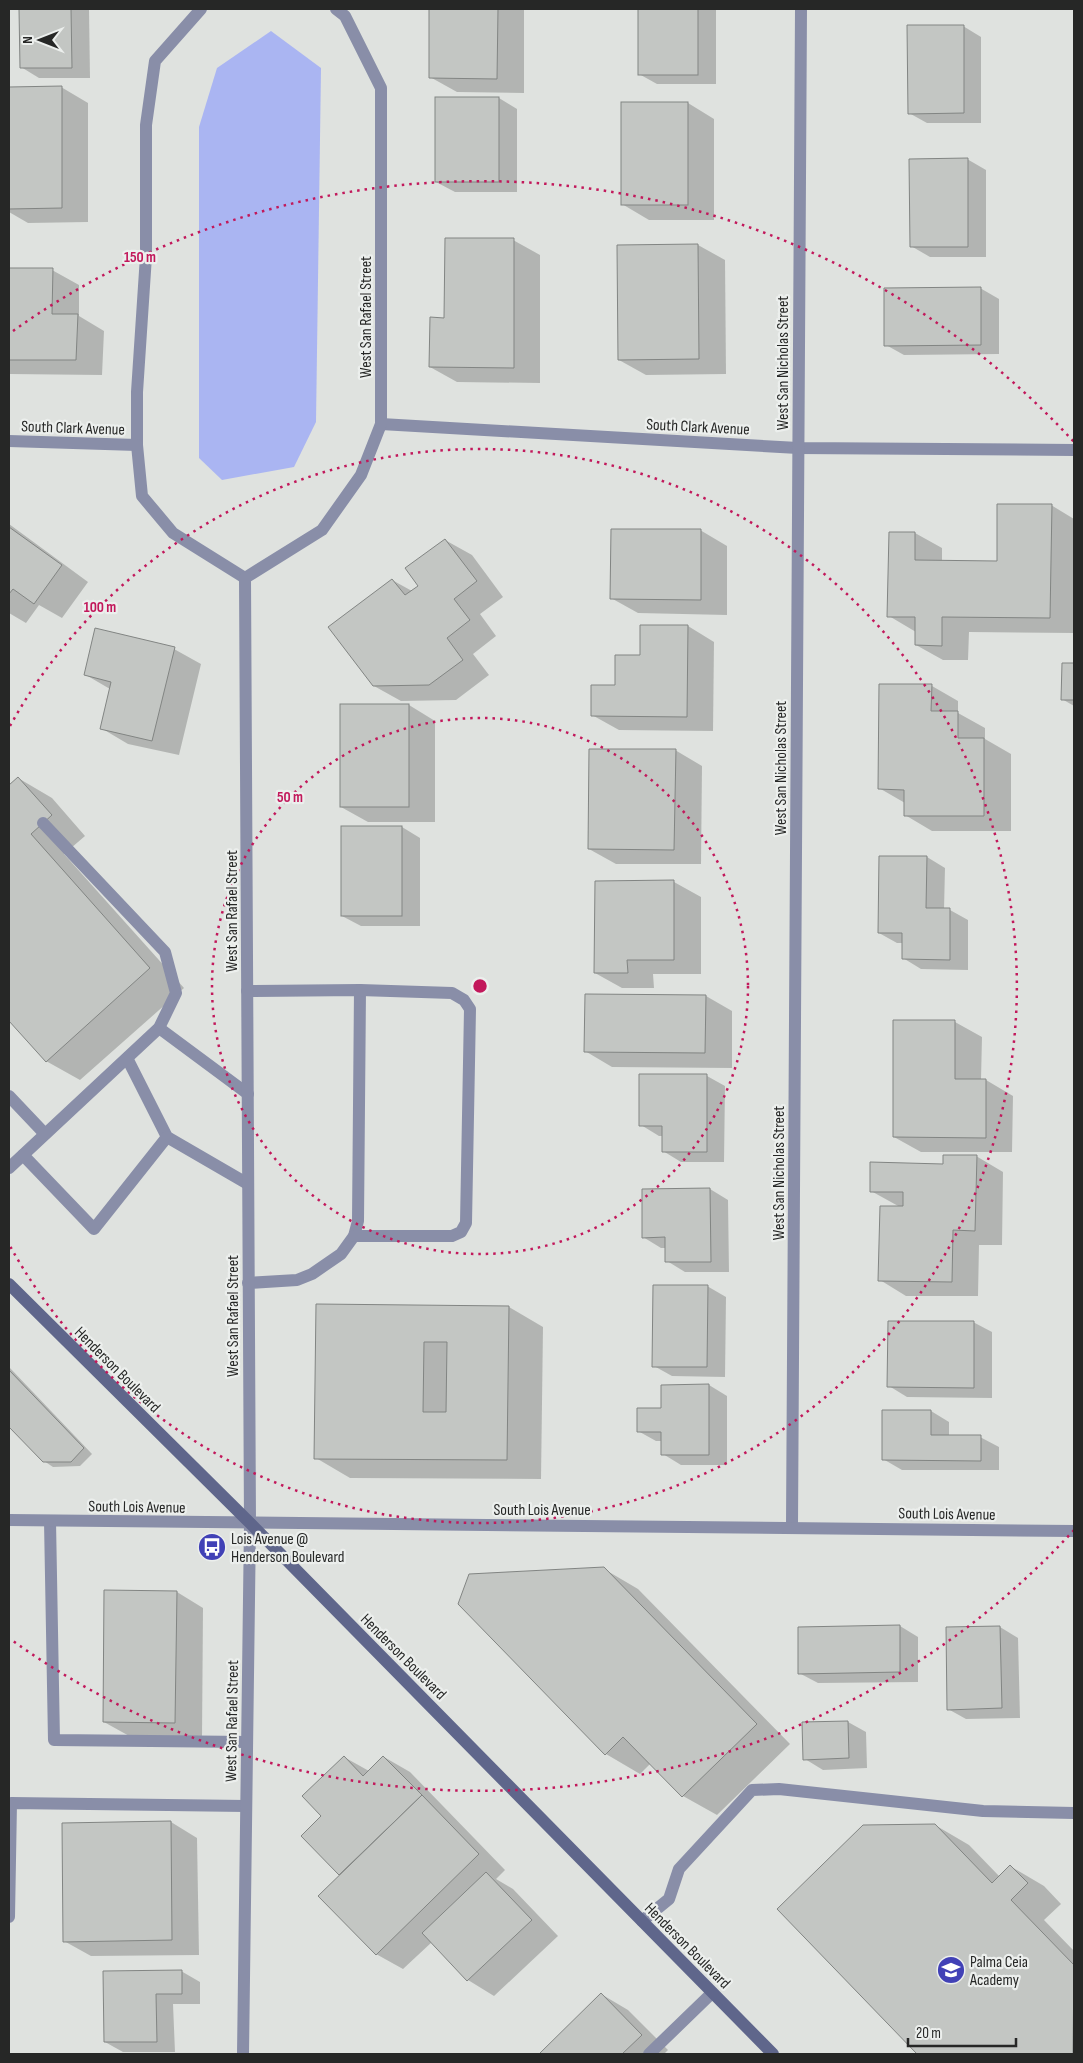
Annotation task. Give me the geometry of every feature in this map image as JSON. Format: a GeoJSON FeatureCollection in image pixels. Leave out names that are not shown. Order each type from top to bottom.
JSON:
{"type":"FeatureCollection","features":[{"type":"Feature","properties":{"kind":"main road","name":"Henderson Boulevard"},"geometry":{"type":"LineString","coordinates":[[9,1284],[250,1523],[773,2054]]}},
{"type":"Feature","properties":{"kind":"street"},"geometry":{"type":"LineString","coordinates":[[201,9],[155,61],[146,125],[146,256],[137,392],[137,445],[142,496],[174,533],[245,578]]}},
{"type":"Feature","properties":{"kind":"street","name":"West San Rafael Street"},"geometry":{"type":"LineString","coordinates":[[243,2054],[250,1523],[245,578],[322,530],[362,475],[381,424],[381,88],[345,16],[336,9]]}},
{"type":"Feature","properties":{"kind":"street","name":"West San Nicholas Street"},"geometry":{"type":"LineString","coordinates":[[792,1527],[801,9]]}},
{"type":"Feature","properties":{"kind":"street","name":"South Clark Avenue"},"geometry":{"type":"LineString","coordinates":[[381,424],[798,448],[1074,450]]}},
{"type":"Feature","properties":{"kind":"street","name":"South Clark Avenue"},"geometry":{"type":"LineString","coordinates":[[9,441],[137,445]]}},
{"type":"Feature","properties":{"kind":"street"},"geometry":{"type":"LineString","coordinates":[[9,1168],[159,1028],[176,993],[165,952],[42,823]]}},
{"type":"Feature","properties":{"kind":"street"},"geometry":{"type":"LineString","coordinates":[[248,1283],[297,1280],[312,1274],[341,1254],[354,1236],[358,1221],[360,990]]}},
{"type":"Feature","properties":{"kind":"street"},"geometry":{"type":"LineString","coordinates":[[247,991],[360,990],[452,993],[464,1000],[470,1009],[466,1223],[461,1232],[452,1236],[354,1236]]}},
{"type":"Feature","properties":{"kind":"street"},"geometry":{"type":"LineString","coordinates":[[159,1028],[248,1094]]}},
{"type":"Feature","properties":{"kind":"street"},"geometry":{"type":"LineString","coordinates":[[127,1058],[167,1137],[248,1184]]}},
{"type":"Feature","properties":{"kind":"street"},"geometry":{"type":"LineString","coordinates":[[9,1096],[45,1134]]}},
{"type":"Feature","properties":{"kind":"street"},"geometry":{"type":"LineString","coordinates":[[23,1155],[94,1229],[167,1137]]}},
{"type":"Feature","properties":{"kind":"street","name":"South Lois Avenue"},"geometry":{"type":"LineString","coordinates":[[9,1520],[1074,1531]]}},
{"type":"Feature","properties":{"kind":"street"},"geometry":{"type":"LineString","coordinates":[[50,1521],[54,1740],[247,1742]]}},
{"type":"Feature","properties":{"kind":"street"},"geometry":{"type":"LineString","coordinates":[[642,1922],[669,1899],[679,1869],[752,1790],[778,1789],[983,1811],[1074,1812]]}},
{"type":"Feature","properties":{"kind":"street"},"geometry":{"type":"LineString","coordinates":[[9,1917],[11,1802],[246,1806]]}},
{"type":"Feature","properties":{"kind":"street"},"geometry":{"type":"LineString","coordinates":[[649,2054],[712,1993]]}},
{"type":"Feature","properties":{"kind":"water"},"geometry":{"type":"Polygon","coordinates":[[[271,31],[321,68],[316,422],[294,467],[222,480],[199,458],[199,127],[217,68],[271,31]]]}},
{"type":"Feature","properties":{"kind":"building"},"geometry":{"type":"Polygon","coordinates":[[[19,9],[71,9],[72,68],[20,68],[19,9]]]}},
{"type":"Feature","properties":{"kind":"building"},"geometry":{"type":"Polygon","coordinates":[[[429,9],[498,9],[497,79],[429,78],[429,9]]]}},
{"type":"Feature","properties":{"kind":"building"},"geometry":{"type":"Polygon","coordinates":[[[638,9],[698,9],[698,75],[638,75],[638,9]]]}},
{"type":"Feature","properties":{"kind":"building"},"geometry":{"type":"Polygon","coordinates":[[[907,25],[964,25],[964,113],[908,114],[907,25]]]}},
{"type":"Feature","properties":{"kind":"building"},"geometry":{"type":"Polygon","coordinates":[[[62,86],[62,208],[9,209],[9,87],[62,86]]]}},
{"type":"Feature","properties":{"kind":"building"},"geometry":{"type":"Polygon","coordinates":[[[435,97],[499,97],[499,182],[435,182],[435,97]]]}},
{"type":"Feature","properties":{"kind":"building"},"geometry":{"type":"Polygon","coordinates":[[[621,102],[688,102],[688,205],[621,205],[621,102]]]}},
{"type":"Feature","properties":{"kind":"building"},"geometry":{"type":"Polygon","coordinates":[[[968,158],[968,247],[910,247],[909,159],[968,158]]]}},
{"type":"Feature","properties":{"kind":"building"},"geometry":{"type":"Polygon","coordinates":[[[445,238],[514,238],[514,368],[429,367],[430,317],[444,318],[445,238]]]}},
{"type":"Feature","properties":{"kind":"building"},"geometry":{"type":"Polygon","coordinates":[[[698,244],[699,359],[618,360],[617,245],[698,244]]]}},
{"type":"Feature","properties":{"kind":"building"},"geometry":{"type":"Polygon","coordinates":[[[9,268],[53,268],[52,314],[78,314],[76,360],[9,360],[9,268]]]}},
{"type":"Feature","properties":{"kind":"building"},"geometry":{"type":"Polygon","coordinates":[[[981,287],[981,345],[884,346],[884,288],[981,287]]]}},
{"type":"Feature","properties":{"kind":"building"},"geometry":{"type":"Polygon","coordinates":[[[997,504],[1052,504],[1050,618],[942,617],[942,646],[915,645],[915,617],[887,617],[889,532],[915,532],[915,560],[997,561],[997,504]]]}},
{"type":"Feature","properties":{"kind":"building"},"geometry":{"type":"Polygon","coordinates":[[[9,527],[62,565],[34,604],[13,589],[9,594],[9,527]]]}},
{"type":"Feature","properties":{"kind":"building"},"geometry":{"type":"Polygon","coordinates":[[[611,529],[701,529],[701,600],[610,599],[611,529]]]}},
{"type":"Feature","properties":{"kind":"building"},"geometry":{"type":"Polygon","coordinates":[[[445,539],[477,581],[454,599],[470,620],[447,638],[463,660],[429,685],[373,686],[328,627],[392,579],[405,595],[418,586],[405,568],[445,539]]]}},
{"type":"Feature","properties":{"kind":"building"},"geometry":{"type":"Polygon","coordinates":[[[640,625],[688,625],[687,717],[591,716],[591,685],[615,685],[615,655],[640,655],[640,625]]]}},
{"type":"Feature","properties":{"kind":"building"},"geometry":{"type":"Polygon","coordinates":[[[95,628],[175,647],[152,741],[100,729],[111,682],[84,675],[95,628]]]}},
{"type":"Feature","properties":{"kind":"building"},"geometry":{"type":"Polygon","coordinates":[[[1062,663],[1074,663],[1074,700],[1061,700],[1062,663]]]}},
{"type":"Feature","properties":{"kind":"building"},"geometry":{"type":"Polygon","coordinates":[[[879,684],[932,684],[931,711],[958,711],[958,738],[984,738],[984,816],[904,816],[904,790],[878,789],[879,684]]]}},
{"type":"Feature","properties":{"kind":"building"},"geometry":{"type":"Polygon","coordinates":[[[340,704],[409,704],[409,807],[340,807],[340,704]]]}},
{"type":"Feature","properties":{"kind":"building"},"geometry":{"type":"Polygon","coordinates":[[[589,749],[676,749],[674,850],[588,849],[589,749]]]}},
{"type":"Feature","properties":{"kind":"building"},"geometry":{"type":"Polygon","coordinates":[[[18,777],[52,815],[31,834],[150,968],[46,1062],[9,1021],[9,785],[18,777]]]}},
{"type":"Feature","properties":{"kind":"building"},"geometry":{"type":"Polygon","coordinates":[[[341,826],[402,826],[402,916],[341,916],[341,826]]]}},
{"type":"Feature","properties":{"kind":"building"},"geometry":{"type":"Polygon","coordinates":[[[879,856],[927,856],[926,908],[950,908],[950,960],[902,959],[902,933],[878,933],[879,856]]]}},
{"type":"Feature","properties":{"kind":"building"},"geometry":{"type":"Polygon","coordinates":[[[674,880],[674,960],[627,960],[628,973],[594,973],[595,881],[674,880]]]}},
{"type":"Feature","properties":{"kind":"building"},"geometry":{"type":"Polygon","coordinates":[[[585,994],[706,995],[705,1053],[584,1052],[585,994]]]}},
{"type":"Feature","properties":{"kind":"building"},"geometry":{"type":"Polygon","coordinates":[[[893,1020],[955,1020],[955,1079],[986,1079],[986,1138],[893,1137],[893,1020]]]}},
{"type":"Feature","properties":{"kind":"building"},"geometry":{"type":"Polygon","coordinates":[[[639,1074],[707,1074],[707,1152],[662,1152],[662,1126],[639,1126],[639,1074]]]}},
{"type":"Feature","properties":{"kind":"building"},"geometry":{"type":"Polygon","coordinates":[[[943,1155],[977,1155],[975,1231],[953,1230],[952,1282],[878,1281],[880,1206],[903,1206],[903,1192],[870,1192],[870,1162],[943,1164],[943,1155]]]}},
{"type":"Feature","properties":{"kind":"building"},"geometry":{"type":"Polygon","coordinates":[[[710,1188],[711,1262],[665,1262],[665,1237],[642,1238],[642,1189],[710,1188]]]}},
{"type":"Feature","properties":{"kind":"building"},"geometry":{"type":"Polygon","coordinates":[[[653,1285],[708,1285],[707,1367],[652,1367],[653,1285]]]}},
{"type":"Feature","properties":{"kind":"building"},"geometry":{"type":"Polygon","coordinates":[[[316,1304],[509,1306],[507,1460],[314,1459],[316,1304]],[[424,1342],[423,1412],[446,1412],[447,1342],[424,1342]]]}},
{"type":"Feature","properties":{"kind":"building"},"geometry":{"type":"Polygon","coordinates":[[[888,1321],[974,1321],[974,1388],[887,1387],[888,1321]]]}},
{"type":"Feature","properties":{"kind":"building"},"geometry":{"type":"Polygon","coordinates":[[[9,1370],[84,1448],[71,1462],[43,1462],[9,1427],[9,1370]]]}},
{"type":"Feature","properties":{"kind":"building"},"geometry":{"type":"Polygon","coordinates":[[[709,1384],[709,1455],[661,1455],[661,1432],[637,1432],[637,1408],[661,1408],[661,1385],[709,1384]]]}},
{"type":"Feature","properties":{"kind":"building"},"geometry":{"type":"Polygon","coordinates":[[[882,1410],[931,1410],[931,1435],[981,1435],[981,1461],[882,1460],[882,1410]]]}},
{"type":"Feature","properties":{"kind":"building"},"geometry":{"type":"Polygon","coordinates":[[[604,1567],[757,1724],[682,1797],[623,1737],[605,1755],[458,1604],[469,1574],[604,1567]]]}},
{"type":"Feature","properties":{"kind":"building"},"geometry":{"type":"Polygon","coordinates":[[[104,1590],[177,1591],[175,1723],[103,1722],[104,1590]]]}},
{"type":"Feature","properties":{"kind":"building"},"geometry":{"type":"Polygon","coordinates":[[[900,1625],[900,1672],[798,1674],[798,1627],[900,1625]]]}},
{"type":"Feature","properties":{"kind":"building"},"geometry":{"type":"Polygon","coordinates":[[[1000,1626],[1002,1708],[947,1710],[946,1627],[1000,1626]]]}},
{"type":"Feature","properties":{"kind":"building"},"geometry":{"type":"Polygon","coordinates":[[[848,1721],[849,1758],[803,1760],[802,1722],[848,1721]]]}},
{"type":"Feature","properties":{"kind":"building"},"geometry":{"type":"Polygon","coordinates":[[[344,1756],[363,1776],[383,1756],[422,1795],[339,1875],[301,1836],[321,1816],[302,1796],[344,1756]]]}},
{"type":"Feature","properties":{"kind":"building"},"geometry":{"type":"Polygon","coordinates":[[[422,1795],[479,1854],[376,1955],[318,1896],[422,1795]]]}},
{"type":"Feature","properties":{"kind":"building"},"geometry":{"type":"Polygon","coordinates":[[[171,1821],[172,1940],[63,1942],[62,1823],[171,1821]]]}},
{"type":"Feature","properties":{"kind":"building"},"geometry":{"type":"Polygon","coordinates":[[[935,1824],[992,1883],[1010,1865],[1028,1883],[1011,1900],[1074,1965],[1073,2054],[917,2054],[777,1909],[863,1825],[935,1824]]]}},
{"type":"Feature","properties":{"kind":"building"},"geometry":{"type":"Polygon","coordinates":[[[486,1872],[532,1920],[467,1981],[422,1933],[486,1872]]]}},
{"type":"Feature","properties":{"kind":"building"},"geometry":{"type":"Polygon","coordinates":[[[182,1970],[182,1994],[156,1994],[157,2042],[104,2042],[103,1971],[182,1970]]]}},
{"type":"Feature","properties":{"kind":"building"},"geometry":{"type":"Polygon","coordinates":[[[601,1993],[642,2035],[622,2054],[539,2054],[601,1993]]]}},
{"type":"Feature","properties":{"kind":"place","name":"Lois Avenue @ Henderson Boulevard"},"geometry":{"type":"Point","coordinates":[212,1547]}},
{"type":"Feature","properties":{"kind":"place","name":"Palma Ceia Academy"},"geometry":{"type":"Point","coordinates":[951,1970]}}]}
